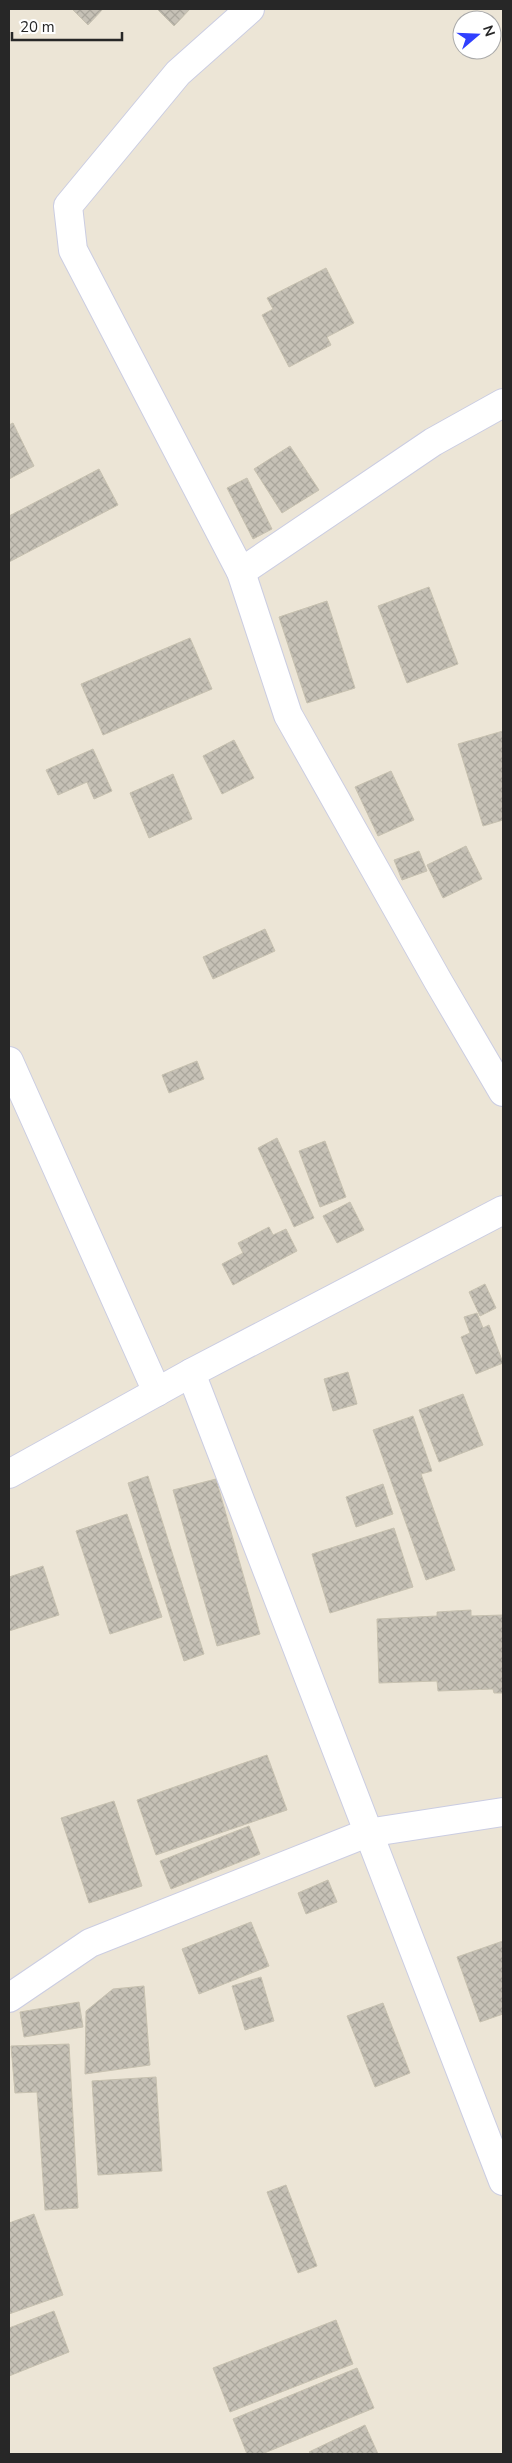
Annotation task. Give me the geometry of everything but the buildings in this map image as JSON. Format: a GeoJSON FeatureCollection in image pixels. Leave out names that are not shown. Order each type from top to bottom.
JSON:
{"type":"FeatureCollection","features":[{"type":"Feature","properties":{"kind":"street"},"geometry":{"type":"LineString","coordinates":[[250,9],[178,73],[68,206],[73,250],[241,572],[288,715],[503,1092]]}},
{"type":"Feature","properties":{"kind":"street"},"geometry":{"type":"LineString","coordinates":[[241,572],[433,442],[503,403]]}},
{"type":"Feature","properties":{"kind":"street"},"geometry":{"type":"LineString","coordinates":[[9,1062],[157,1392]]}},
{"type":"Feature","properties":{"kind":"street"},"geometry":{"type":"LineString","coordinates":[[9,1474],[191,1373],[503,1210]]}},
{"type":"Feature","properties":{"kind":"street"},"geometry":{"type":"LineString","coordinates":[[191,1373],[503,2181]]}},
{"type":"Feature","properties":{"kind":"street"},"geometry":{"type":"LineString","coordinates":[[9,1998],[90,1943],[368,1833],[503,1812]]}}]}
